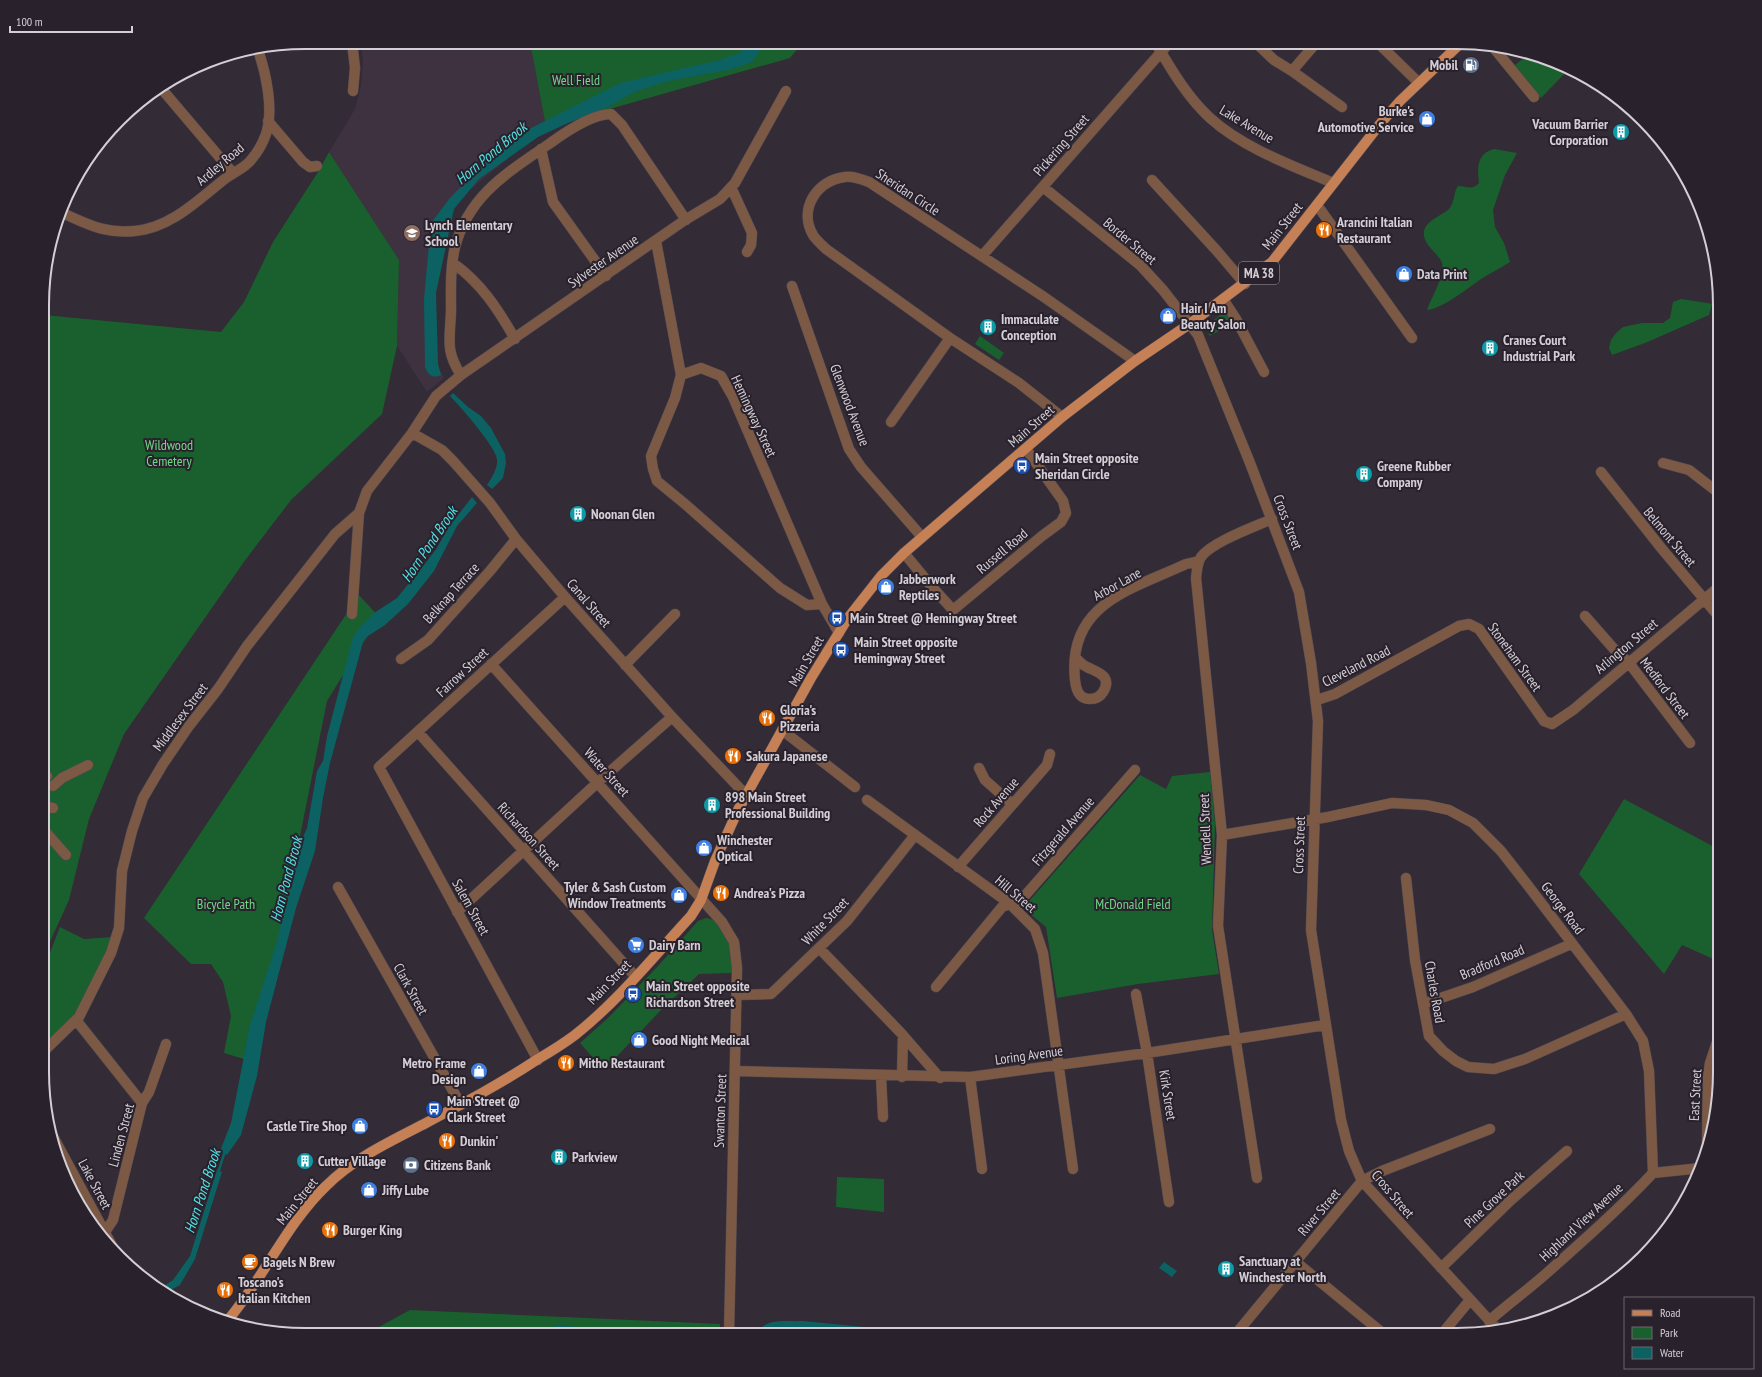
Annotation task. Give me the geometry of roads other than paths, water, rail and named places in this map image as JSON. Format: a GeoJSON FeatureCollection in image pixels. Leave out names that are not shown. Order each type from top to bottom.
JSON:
{"type":"FeatureCollection","features":[{"type":"Feature","properties":{"kind":"main road","name":"Main Street"},"geometry":{"type":"LineString","coordinates":[[231,1316],[256,1284],[301,1215],[325,1186],[352,1164],[386,1143],[461,1105],[538,1060],[575,1035],[604,1009],[691,916],[701,900],[715,861],[746,795],[782,730],[839,633],[863,597],[881,576],[904,552],[1062,417],[1135,360],[1191,323],[1245,284],[1275,258],[1376,128],[1454,49]]}},
{"type":"Feature","properties":{"kind":"street"},"geometry":{"type":"LineString","coordinates":[[353,49],[356,68],[353,91]]}},
{"type":"Feature","properties":{"kind":"street","name":"Lake Avenue"},"geometry":{"type":"LineString","coordinates":[[1159,49],[1193,101],[1219,126],[1237,138],[1262,151],[1333,183]]}},
{"type":"Feature","properties":{"kind":"street","name":"Pickering Street"},"geometry":{"type":"LineString","coordinates":[[982,256],[1164,49]]}},
{"type":"Feature","properties":{"kind":"street"},"geometry":{"type":"LineString","coordinates":[[1263,49],[1342,107]]}},
{"type":"Feature","properties":{"kind":"street"},"geometry":{"type":"LineString","coordinates":[[1292,71],[1311,49]]}},
{"type":"Feature","properties":{"kind":"street"},"geometry":{"type":"LineString","coordinates":[[1385,49],[1419,83]]}},
{"type":"Feature","properties":{"kind":"street"},"geometry":{"type":"LineString","coordinates":[[1497,52],[1534,97]]}},
{"type":"Feature","properties":{"kind":"street","name":"Ardley Road"},"geometry":{"type":"LineString","coordinates":[[66,215],[88,225],[105,230],[136,231],[158,226],[193,206],[233,173],[250,162],[260,147],[266,134],[268,122],[267,92],[264,68],[259,53]]}},
{"type":"Feature","properties":{"kind":"street"},"geometry":{"type":"LineString","coordinates":[[164,91],[233,173]]}},
{"type":"Feature","properties":{"kind":"street","name":"Sylvester Avenue"},"geometry":{"type":"LineString","coordinates":[[412,433],[436,396],[461,375],[686,220],[720,199],[735,182],[786,91]]}},
{"type":"Feature","properties":{"kind":"street"},"geometry":{"type":"LineString","coordinates":[[461,375],[452,363],[449,348],[453,263],[455,248],[460,234],[468,215],[492,185],[561,135],[603,114],[611,114],[622,125],[686,220]]}},
{"type":"Feature","properties":{"kind":"street"},"geometry":{"type":"LineString","coordinates":[[268,122],[303,162],[310,167],[317,166]]}},
{"type":"Feature","properties":{"kind":"street"},"geometry":{"type":"LineString","coordinates":[[541,149],[553,202],[606,276]]}},
{"type":"Feature","properties":{"kind":"street","name":"Sheridan Circle"},"geometry":{"type":"LineString","coordinates":[[1062,417],[1019,383],[950,338],[818,242],[809,223],[809,207],[813,197],[824,184],[846,177],[857,178],[869,182],[982,256],[1135,360]]}},
{"type":"Feature","properties":{"kind":"street"},"geometry":{"type":"LineString","coordinates":[[1152,180],[1218,251],[1245,284]]}},
{"type":"Feature","properties":{"kind":"street"},"geometry":{"type":"LineString","coordinates":[[731,187],[752,233],[751,245],[747,252]]}},
{"type":"Feature","properties":{"kind":"street","name":"Border Street"},"geometry":{"type":"LineString","coordinates":[[1043,187],[1140,266],[1191,323]]}},
{"type":"Feature","properties":{"kind":"street"},"geometry":{"type":"LineString","coordinates":[[1317,205],[1412,338]]}},
{"type":"Feature","properties":{"kind":"street"},"geometry":{"type":"LineString","coordinates":[[656,242],[681,375],[675,398],[651,456],[657,481],[780,588],[807,605],[822,604]]}},
{"type":"Feature","properties":{"kind":"street"},"geometry":{"type":"LineString","coordinates":[[453,263],[468,273],[482,288],[498,308],[515,338]]}},
{"type":"Feature","properties":{"kind":"street","name":"Glenwood Avenue"},"geometry":{"type":"LineString","coordinates":[[792,286],[849,449],[861,467],[922,537]]}},
{"type":"Feature","properties":{"kind":"street"},"geometry":{"type":"LineString","coordinates":[[1223,299],[1264,372]]}},
{"type":"Feature","properties":{"kind":"street","name":"Cross Street"},"geometry":{"type":"LineString","coordinates":[[1191,323],[1198,334],[1214,369],[1272,519],[1301,600],[1316,700],[1318,728],[1311,930],[1340,1120],[1349,1151],[1362,1181],[1494,1326]]}},
{"type":"Feature","properties":{"kind":"street"},"geometry":{"type":"LineString","coordinates":[[891,422],[950,338]]}},
{"type":"Feature","properties":{"kind":"street","name":"Hemingway Street"},"geometry":{"type":"LineString","coordinates":[[681,375],[701,368],[721,376],[733,397],[822,604],[839,633]]}},
{"type":"Feature","properties":{"kind":"street","name":"Middlesex Street"},"geometry":{"type":"LineString","coordinates":[[49,1046],[79,1017],[111,952],[119,928],[122,871],[132,831],[143,798],[163,764],[189,726],[218,689],[247,646],[335,534],[359,513],[367,491],[412,433]]}},
{"type":"Feature","properties":{"kind":"street","name":"Canal Street"},"geometry":{"type":"LineString","coordinates":[[412,433],[442,450],[453,461],[490,503],[516,539],[565,597],[672,717],[746,795]]}},
{"type":"Feature","properties":{"kind":"street","name":"Russell Road"},"geometry":{"type":"LineString","coordinates":[[904,552],[953,610],[1061,522],[1066,513],[1063,501],[1026,449]]}},
{"type":"Feature","properties":{"kind":"street"},"geometry":{"type":"LineString","coordinates":[[1663,463],[1688,470],[1713,489]]}},
{"type":"Feature","properties":{"kind":"street","name":"Belmont Street"},"geometry":{"type":"LineString","coordinates":[[1601,472],[1637,519],[1713,610]]}},
{"type":"Feature","properties":{"kind":"street"},"geometry":{"type":"LineString","coordinates":[[352,614],[359,513]]}},
{"type":"Feature","properties":{"kind":"street"},"geometry":{"type":"LineString","coordinates":[[1199,561],[1202,556],[1216,545],[1272,519]]}},
{"type":"Feature","properties":{"kind":"street","name":"Belknap Terrace"},"geometry":{"type":"LineString","coordinates":[[401,659],[428,640],[490,571],[516,539]]}},
{"type":"Feature","properties":{"kind":"street","name":"Arbor Lane"},"geometry":{"type":"LineString","coordinates":[[1075,657],[1078,642],[1085,623],[1106,603],[1186,564],[1199,561]]}},
{"type":"Feature","properties":{"kind":"street","name":"Wendell Street"},"geometry":{"type":"LineString","coordinates":[[1199,561],[1196,578],[1222,835],[1218,926],[1257,1178]]}},
{"type":"Feature","properties":{"kind":"street","name":"Arlington Street"},"geometry":{"type":"LineString","coordinates":[[1549,724],[1555,723],[1573,710],[1713,592]]}},
{"type":"Feature","properties":{"kind":"street","name":"Farrow Street"},"geometry":{"type":"LineString","coordinates":[[379,767],[565,597]]}},
{"type":"Feature","properties":{"kind":"street"},"geometry":{"type":"LineString","coordinates":[[625,665],[675,614]]}},
{"type":"Feature","properties":{"kind":"street","name":"Medford Street"},"geometry":{"type":"LineString","coordinates":[[1586,616],[1614,649],[1629,663],[1690,743]]}},
{"type":"Feature","properties":{"kind":"street","name":"Stoneham Street"},"geometry":{"type":"LineString","coordinates":[[1407,655],[1460,626],[1467,624],[1474,626],[1479,629],[1544,721],[1549,724]]}},
{"type":"Feature","properties":{"kind":"street","name":"Cleveland Road"},"geometry":{"type":"LineString","coordinates":[[1316,700],[1335,694],[1407,655]]}},
{"type":"Feature","properties":{"kind":"street","name":"Water Street"},"geometry":{"type":"LineString","coordinates":[[492,664],[655,846],[701,900]]}},
{"type":"Feature","properties":{"kind":"street"},"geometry":{"type":"LineString","coordinates":[[458,912],[597,783],[672,717]]}},
{"type":"Feature","properties":{"kind":"street"},"geometry":{"type":"LineString","coordinates":[[782,730],[855,787]]}},
{"type":"Feature","properties":{"kind":"street","name":"Richardson Street"},"geometry":{"type":"LineString","coordinates":[[418,732],[635,976]]}},
{"type":"Feature","properties":{"kind":"street","name":"Rock Avenue"},"geometry":{"type":"LineString","coordinates":[[958,867],[1047,765],[1050,754]]}},
{"type":"Feature","properties":{"kind":"street"},"geometry":{"type":"LineString","coordinates":[[53,786],[62,778],[88,765]]}},
{"type":"Feature","properties":{"kind":"street","name":"Salem Street"},"geometry":{"type":"LineString","coordinates":[[379,767],[538,1060]]}},
{"type":"Feature","properties":{"kind":"street"},"geometry":{"type":"LineString","coordinates":[[979,768],[985,780],[1012,804]]}},
{"type":"Feature","properties":{"kind":"street","name":"Fitzgerald Avenue"},"geometry":{"type":"LineString","coordinates":[[936,987],[1002,907],[1022,899],[1134,770]]}},
{"type":"Feature","properties":{"kind":"street","name":"Hill Street"},"geometry":{"type":"LineString","coordinates":[[867,800],[1009,903],[1035,929],[1043,953],[1073,1169]]}},
{"type":"Feature","properties":{"kind":"street","name":"George Road"},"geometry":{"type":"LineString","coordinates":[[1314,819],[1392,803],[1426,805],[1449,810],[1473,823],[1501,851],[1626,1014],[1643,1041],[1649,1071],[1653,1173]]}},
{"type":"Feature","properties":{"kind":"street"},"geometry":{"type":"LineString","coordinates":[[1222,835],[1314,819]]}},
{"type":"Feature","properties":{"kind":"street","name":"White Street"},"geometry":{"type":"LineString","coordinates":[[737,995],[771,994],[847,921],[915,835]]}},
{"type":"Feature","properties":{"kind":"street"},"geometry":{"type":"LineString","coordinates":[[49,836],[66,855]]}},
{"type":"Feature","properties":{"kind":"street","name":"Charles Road"},"geometry":{"type":"LineString","coordinates":[[1406,878],[1415,960],[1429,1036],[1443,1051],[1456,1061],[1468,1067],[1494,1069],[1532,1056],[1626,1014]]}},
{"type":"Feature","properties":{"kind":"street","name":"Clark Street"},"geometry":{"type":"LineString","coordinates":[[338,886],[461,1105]]}},
{"type":"Feature","properties":{"kind":"street","name":"Swanton Street"},"geometry":{"type":"LineString","coordinates":[[701,900],[722,922],[734,942],[737,968],[729,1328]]}},
{"type":"Feature","properties":{"kind":"street","name":"Bradford Road"},"geometry":{"type":"LineString","coordinates":[[1423,1004],[1473,987],[1571,944]]}},
{"type":"Feature","properties":{"kind":"street"},"geometry":{"type":"LineString","coordinates":[[819,948],[903,1035],[940,1078]]}},
{"type":"Feature","properties":{"kind":"street","name":"Kirk Street"},"geometry":{"type":"LineString","coordinates":[[1136,994],[1147,1053],[1169,1202]]}},
{"type":"Feature","properties":{"kind":"street"},"geometry":{"type":"LineString","coordinates":[[76,1020],[142,1103]]}},
{"type":"Feature","properties":{"kind":"street","name":"Loring Avenue"},"geometry":{"type":"LineString","coordinates":[[735,1071],[940,1078],[970,1077],[1147,1053],[1325,1025]]}},
{"type":"Feature","properties":{"kind":"street"},"geometry":{"type":"LineString","coordinates":[[902,1077],[903,1035]]}},
{"type":"Feature","properties":{"kind":"street","name":"Linden Street"},"geometry":{"type":"LineString","coordinates":[[105,1232],[113,1220],[142,1103],[149,1092],[166,1044]]}},
{"type":"Feature","properties":{"kind":"street","name":"East Street"},"geometry":{"type":"LineString","coordinates":[[1707,1125],[1708,1077],[1713,1055]]}},
{"type":"Feature","properties":{"kind":"street"},"geometry":{"type":"LineString","coordinates":[[881,1076],[883,1117]]}},
{"type":"Feature","properties":{"kind":"street"},"geometry":{"type":"LineString","coordinates":[[970,1077],[982,1169]]}},
{"type":"Feature","properties":{"kind":"street"},"geometry":{"type":"LineString","coordinates":[[1362,1181],[1382,1171],[1490,1129]]}},
{"type":"Feature","properties":{"kind":"street","name":"Pine Grove Park"},"geometry":{"type":"LineString","coordinates":[[1441,1268],[1511,1200],[1567,1151]]}},
{"type":"Feature","properties":{"kind":"street","name":"Lake Street"},"geometry":{"type":"LineString","coordinates":[[64,1156],[105,1232]]}},
{"type":"Feature","properties":{"kind":"street"},"geometry":{"type":"LineString","coordinates":[[1653,1173],[1694,1169]]}},
{"type":"Feature","properties":{"kind":"street","name":"Highland View Avenue"},"geometry":{"type":"LineString","coordinates":[[1489,1321],[1547,1273],[1630,1197],[1653,1173]]}},
{"type":"Feature","properties":{"kind":"street","name":"River Street"},"geometry":{"type":"LineString","coordinates":[[1242,1328],[1362,1181]]}},
{"type":"Feature","properties":{"kind":"street"},"geometry":{"type":"LineString","coordinates":[[1296,1262],[1376,1328]]}},
{"type":"Feature","properties":{"kind":"street"},"geometry":{"type":"LineString","coordinates":[[1447,1328],[1470,1300]]}},
{"type":"Feature","properties":{"kind":"water","name":"Horn Pond Brook"},"geometry":{"type":"Polygon","coordinates":[[[744,49],[761,49],[752,62],[732,69],[668,81],[634,92],[608,107],[538,137],[479,179],[454,209],[436,293],[438,364],[441,375],[436,377],[431,376],[425,367],[424,299],[431,223],[450,198],[480,167],[506,144],[531,128],[620,83],[720,60],[740,53],[744,49]]]}},
{"type":"Feature","properties":{"kind":"water","name":"Horn Pond Brook"},"geometry":{"type":"Polygon","coordinates":[[[453,393],[468,407],[481,416],[491,428],[505,454],[506,463],[503,478],[492,489],[487,485],[496,467],[496,456],[489,443],[450,396],[453,393]]]}},
{"type":"Feature","properties":{"kind":"water","name":"Horn Pond Brook"},"geometry":{"type":"Polygon","coordinates":[[[472,497],[477,503],[457,526],[434,571],[408,604],[385,625],[368,636],[363,642],[330,763],[315,851],[296,908],[266,1022],[257,1076],[241,1135],[227,1155],[220,1151],[231,1123],[250,1025],[276,945],[300,844],[307,828],[317,771],[323,761],[327,736],[353,637],[360,627],[374,613],[397,598],[437,548],[448,528],[472,497]]]}},
{"type":"Feature","properties":{"kind":"water","name":"Horn Pond Brook"},"geometry":{"type":"Polygon","coordinates":[[[217,1170],[222,1172],[195,1259],[180,1285],[171,1290],[164,1286],[173,1280],[190,1256],[217,1170]]]}},
{"type":"Feature","properties":{"kind":"water"},"geometry":{"type":"Polygon","coordinates":[[[1164,1262],[1177,1271],[1172,1277],[1159,1268],[1164,1262]]]}},
{"type":"Feature","properties":{"kind":"water"},"geometry":{"type":"Polygon","coordinates":[[[782,1321],[803,1321],[871,1328],[760,1328],[770,1323],[782,1321]]]}},
{"type":"Feature","properties":{"kind":"water"},"geometry":{"type":"Polygon","coordinates":[[[556,1325],[588,1328],[552,1328],[556,1325]]]}},
{"type":"Feature","properties":{"kind":"waterway","name":"Horn Pond Brook"},"geometry":{"type":"LineString","coordinates":[[218,1173],[225,1151]]}},
{"type":"Feature","properties":{"kind":"place","name":"Mobil"},"geometry":{"type":"Point","coordinates":[1471,65]}},
{"type":"Feature","properties":{"kind":"place","name":"Burke's Automotive Service"},"geometry":{"type":"Point","coordinates":[1427,119]}},
{"type":"Feature","properties":{"kind":"place","name":"Vacuum Barrier Corporation"},"geometry":{"type":"Point","coordinates":[1621,132]}},
{"type":"Feature","properties":{"kind":"place","name":"Arancini Italian Restaurant"},"geometry":{"type":"Point","coordinates":[1324,230]}},
{"type":"Feature","properties":{"kind":"place","name":"Lynch Elementary School"},"geometry":{"type":"Point","coordinates":[412,233]}},
{"type":"Feature","properties":{"kind":"place","name":"Data Print"},"geometry":{"type":"Point","coordinates":[1404,274]}},
{"type":"Feature","properties":{"kind":"place","name":"Hair I Am Beauty Salon"},"geometry":{"type":"Point","coordinates":[1168,316]}},
{"type":"Feature","properties":{"kind":"place","name":"Immaculate Conception"},"geometry":{"type":"Point","coordinates":[988,327]}},
{"type":"Feature","properties":{"kind":"place","name":"Cranes Court Industrial Park"},"geometry":{"type":"Point","coordinates":[1490,348]}},
{"type":"Feature","properties":{"kind":"place","name":"Main Street opposite Sheridan Circle"},"geometry":{"type":"Point","coordinates":[1022,466]}},
{"type":"Feature","properties":{"kind":"place","name":"Greene Rubber Company"},"geometry":{"type":"Point","coordinates":[1364,474]}},
{"type":"Feature","properties":{"kind":"place","name":"Noonan Glen"},"geometry":{"type":"Point","coordinates":[578,514]}},
{"type":"Feature","properties":{"kind":"place","name":"Jabberwork Reptiles"},"geometry":{"type":"Point","coordinates":[886,587]}},
{"type":"Feature","properties":{"kind":"place","name":"Main Street @ Hemingway Street"},"geometry":{"type":"Point","coordinates":[837,618]}},
{"type":"Feature","properties":{"kind":"place","name":"Main Street opposite Hemingway Street"},"geometry":{"type":"Point","coordinates":[841,650]}},
{"type":"Feature","properties":{"kind":"place","name":"Gloria's Pizzeria"},"geometry":{"type":"Point","coordinates":[767,718]}},
{"type":"Feature","properties":{"kind":"place","name":"Sakura Japanese"},"geometry":{"type":"Point","coordinates":[733,756]}},
{"type":"Feature","properties":{"kind":"place","name":"898 Main Street Professional Building"},"geometry":{"type":"Point","coordinates":[712,805]}},
{"type":"Feature","properties":{"kind":"place","name":"Winchester Optical"},"geometry":{"type":"Point","coordinates":[704,848]}},
{"type":"Feature","properties":{"kind":"place","name":"Andrea's Pizza"},"geometry":{"type":"Point","coordinates":[721,893]}},
{"type":"Feature","properties":{"kind":"place","name":"Tyler & Sash Custom Window Treatments"},"geometry":{"type":"Point","coordinates":[679,895]}},
{"type":"Feature","properties":{"kind":"place","name":"Dairy Barn"},"geometry":{"type":"Point","coordinates":[636,945]}},
{"type":"Feature","properties":{"kind":"place","name":"Main Street opposite Richardson Street"},"geometry":{"type":"Point","coordinates":[633,994]}},
{"type":"Feature","properties":{"kind":"place","name":"Good Night Medical"},"geometry":{"type":"Point","coordinates":[639,1040]}},
{"type":"Feature","properties":{"kind":"place","name":"Mitho Restaurant"},"geometry":{"type":"Point","coordinates":[566,1063]}},
{"type":"Feature","properties":{"kind":"place","name":"Metro Frame Design"},"geometry":{"type":"Point","coordinates":[479,1071]}},
{"type":"Feature","properties":{"kind":"place","name":"Main Street @ Clark Street"},"geometry":{"type":"Point","coordinates":[434,1109]}},
{"type":"Feature","properties":{"kind":"place","name":"Castle Tire Shop"},"geometry":{"type":"Point","coordinates":[360,1126]}},
{"type":"Feature","properties":{"kind":"place","name":"Dunkin'"},"geometry":{"type":"Point","coordinates":[447,1141]}},
{"type":"Feature","properties":{"kind":"place","name":"Parkview"},"geometry":{"type":"Point","coordinates":[559,1157]}},
{"type":"Feature","properties":{"kind":"place","name":"Cutter Village"},"geometry":{"type":"Point","coordinates":[305,1161]}},
{"type":"Feature","properties":{"kind":"place","name":"Citizens Bank"},"geometry":{"type":"Point","coordinates":[411,1165]}},
{"type":"Feature","properties":{"kind":"place","name":"Jiffy Lube"},"geometry":{"type":"Point","coordinates":[369,1190]}},
{"type":"Feature","properties":{"kind":"place","name":"Burger King"},"geometry":{"type":"Point","coordinates":[330,1230]}},
{"type":"Feature","properties":{"kind":"place","name":"Bagels N Brew"},"geometry":{"type":"Point","coordinates":[250,1262]}},
{"type":"Feature","properties":{"kind":"place","name":"Sanctuary at Winchester North"},"geometry":{"type":"Point","coordinates":[1226,1269]}},
{"type":"Feature","properties":{"kind":"place","name":"Toscano's Italian Kitchen"},"geometry":{"type":"Point","coordinates":[225,1290]}},
{"type":"Feature","properties":{"kind":"park label","name":"Well Field"},"geometry":{"type":"Point","coordinates":[576,80]}},
{"type":"Feature","properties":{"kind":"park label","name":"Wildwood Cemetery"},"geometry":{"type":"Point","coordinates":[169,454]}},
{"type":"Feature","properties":{"kind":"park label","name":"Bicycle Path"},"geometry":{"type":"Point","coordinates":[226,904]}},
{"type":"Feature","properties":{"kind":"park label","name":"McDonald Field"},"geometry":{"type":"Point","coordinates":[1133,904]}}]}
